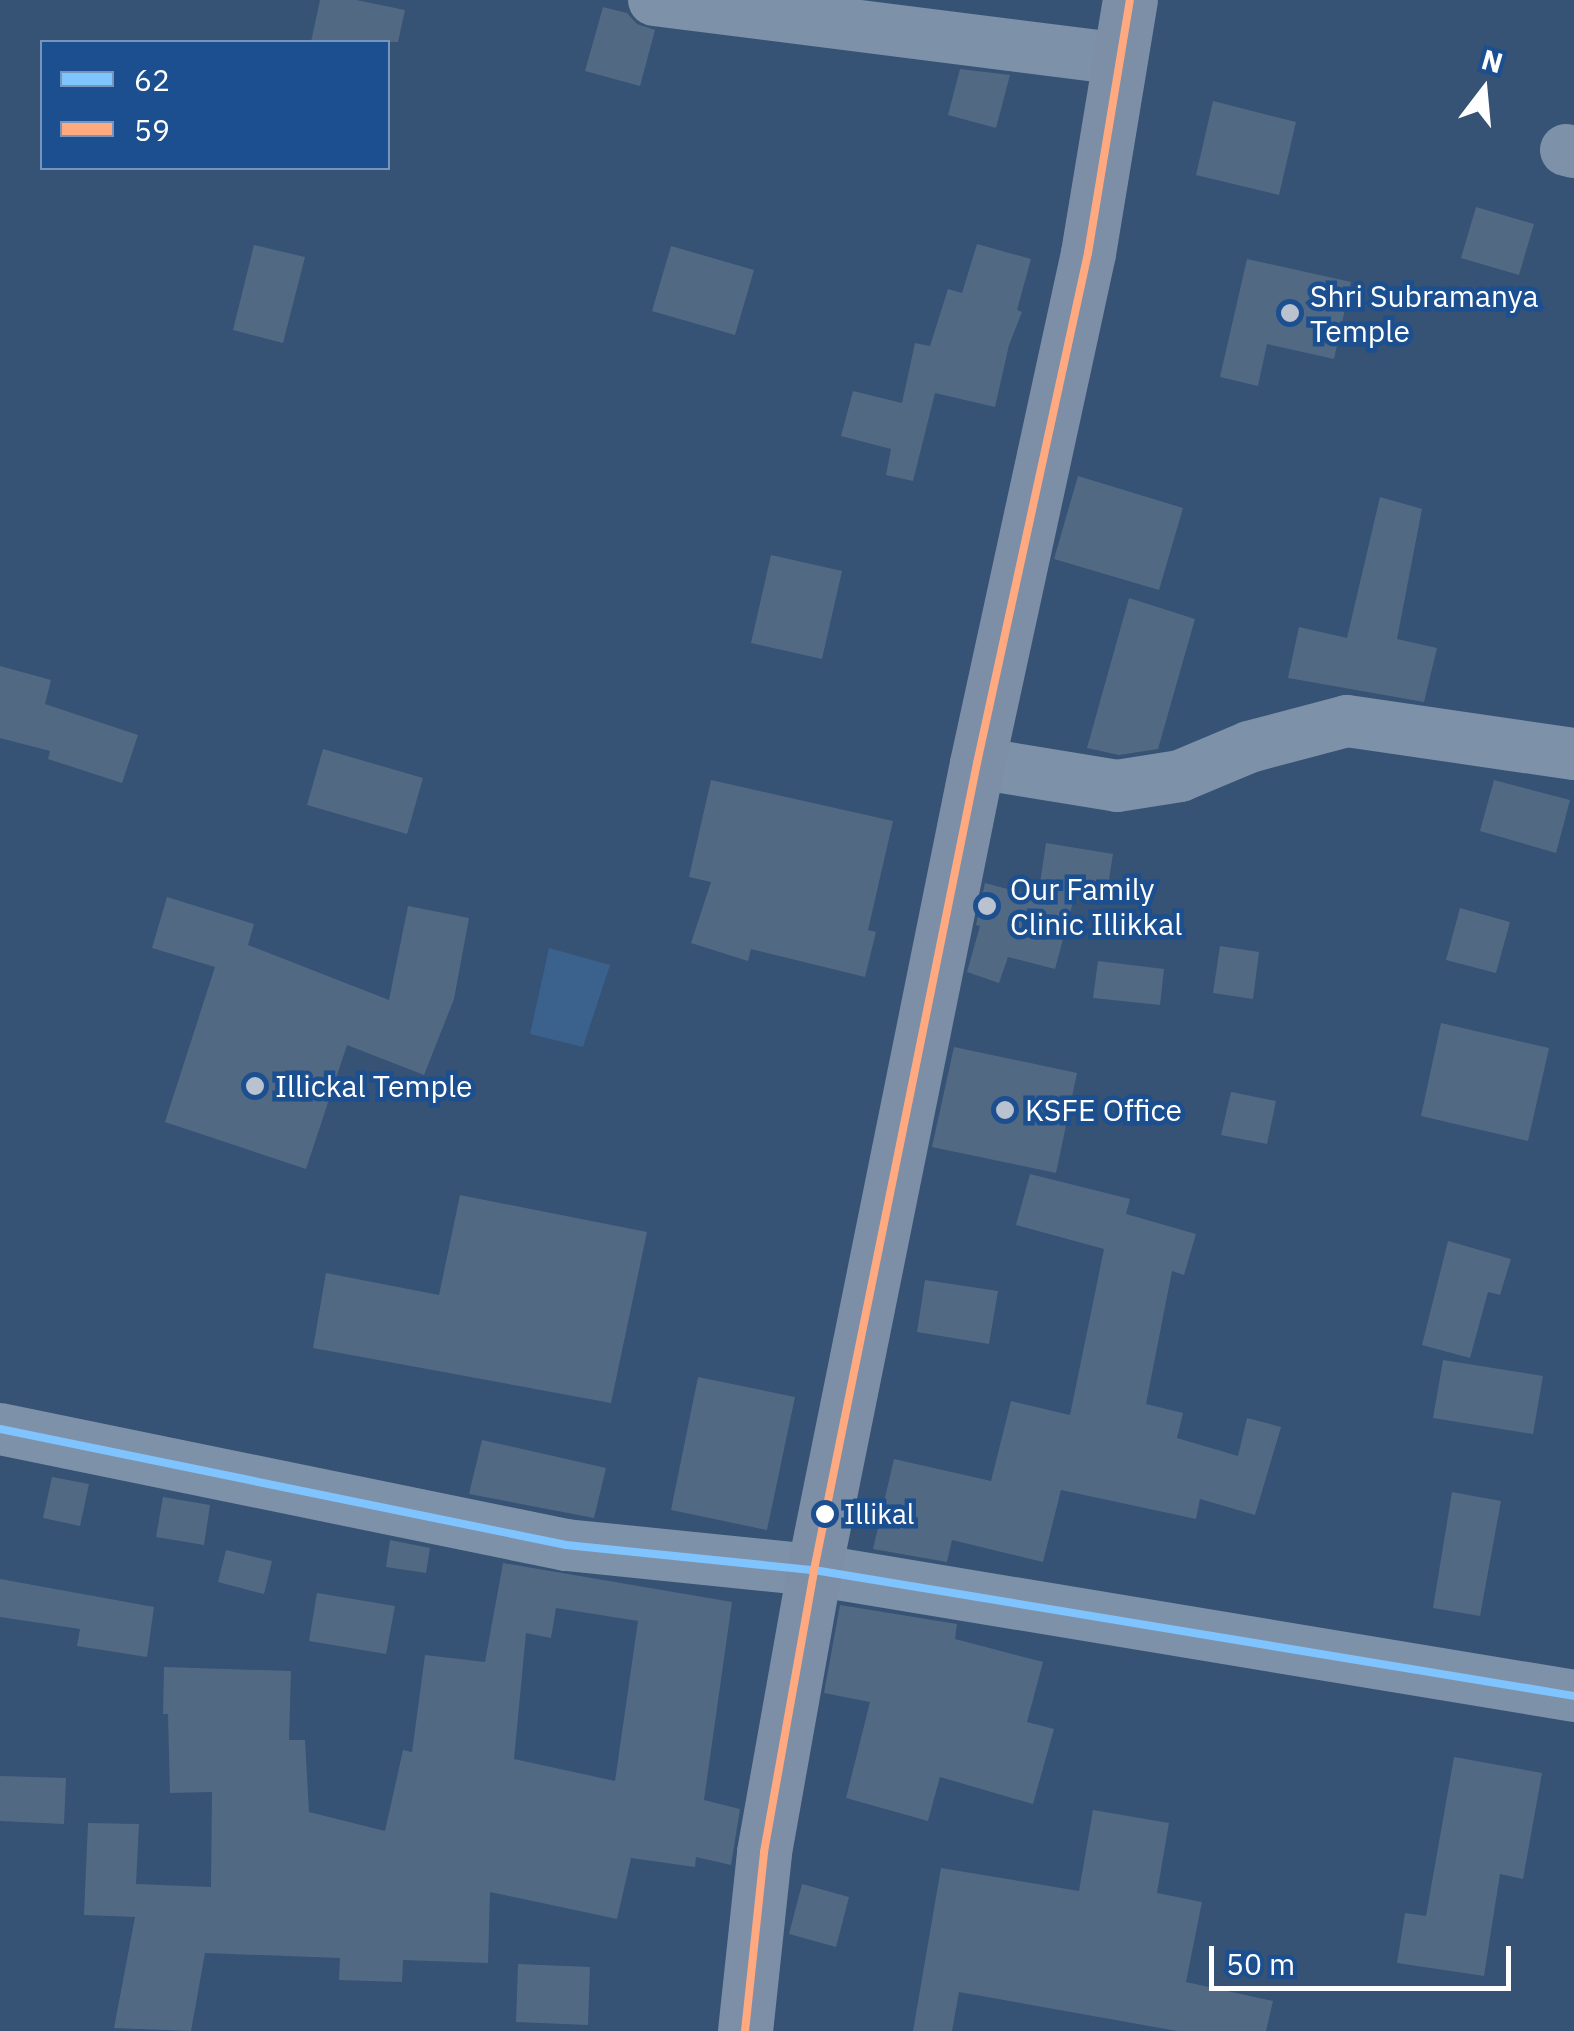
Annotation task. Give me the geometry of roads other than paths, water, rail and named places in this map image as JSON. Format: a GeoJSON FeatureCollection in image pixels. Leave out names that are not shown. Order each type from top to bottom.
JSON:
{"type":"FeatureCollection","features":[{"type":"Feature","properties":{"kind":"main road"},"geometry":{"type":"LineString","coordinates":[[745,2031],[764,1852],[814,1570],[977,763],[1088,253],[1130,0]]}},
{"type":"Feature","properties":{"kind":"street"},"geometry":{"type":"LineString","coordinates":[[654,0],[1120,59]]}},
{"type":"Feature","properties":{"kind":"street"},"geometry":{"type":"LineString","coordinates":[[977,763],[1118,786],[1180,776],[1249,747],[1347,721],[1574,754]]}},
{"type":"Feature","properties":{"kind":"street"},"geometry":{"type":"LineString","coordinates":[[0,1429],[566,1545],[814,1570],[1574,1696]]}},
{"type":"Feature","properties":{"kind":"water"},"geometry":{"type":"Polygon","coordinates":[[[549,948],[610,965],[583,1047],[530,1034],[549,948]]]}},
{"type":"Feature","properties":{"kind":"place","name":"Shri Subramanya Temple"},"geometry":{"type":"Point","coordinates":[1290,313]}},
{"type":"Feature","properties":{"kind":"place","name":"Our Family Clinic Illikkal"},"geometry":{"type":"Point","coordinates":[987,906]}},
{"type":"Feature","properties":{"kind":"place","name":"Illickal Temple"},"geometry":{"type":"Point","coordinates":[255,1086]}},
{"type":"Feature","properties":{"kind":"place","name":"KSFE Office"},"geometry":{"type":"Point","coordinates":[1005,1110]}},
{"type":"Feature","properties":{"kind":"place","name":"Illikal"},"geometry":{"type":"Point","coordinates":[825,1514]}}]}
